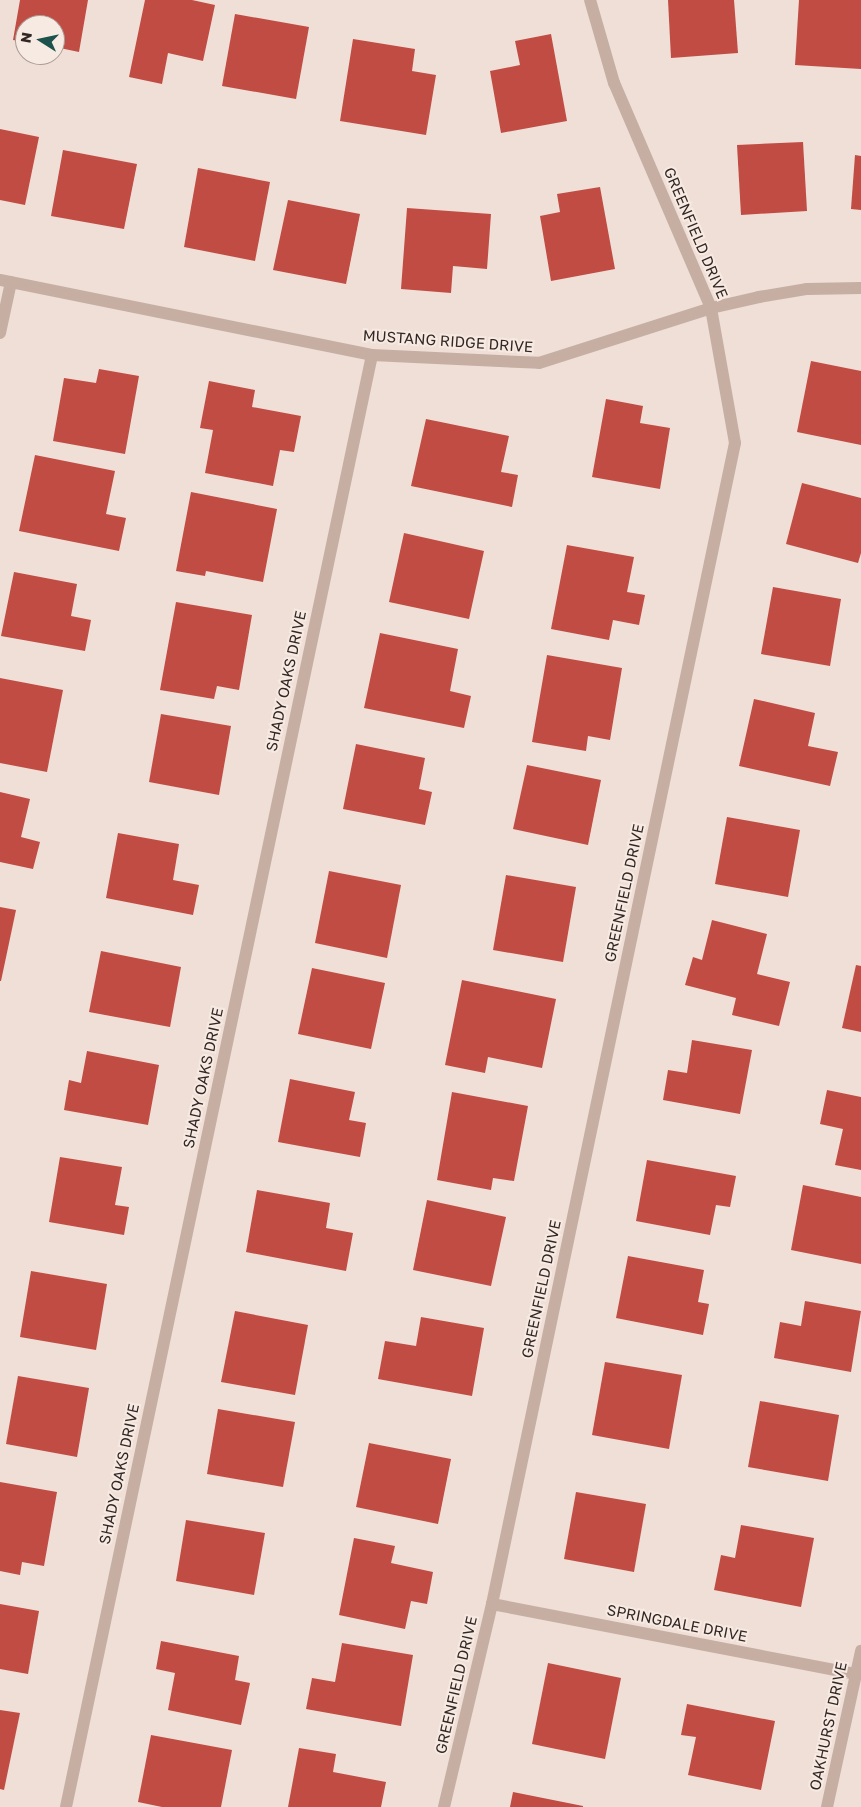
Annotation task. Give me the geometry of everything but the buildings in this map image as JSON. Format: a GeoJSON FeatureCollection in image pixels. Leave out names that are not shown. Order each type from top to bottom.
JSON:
{"type":"FeatureCollection","features":[{"type":"Feature","properties":{"kind":"street","name":"GREENFIELD DRIVE"},"geometry":{"type":"LineString","coordinates":[[444,1807],[492,1604],[735,443],[710,308],[614,83],[590,0]]}},
{"type":"Feature","properties":{"kind":"street","name":"MUSTANG RIDGE DRIVE"},"geometry":{"type":"LineString","coordinates":[[5,281],[372,355],[539,363],[710,308],[807,289],[861,288]]}},
{"type":"Feature","properties":{"kind":"street"},"geometry":{"type":"LineString","coordinates":[[0,332],[5,281]]}},
{"type":"Feature","properties":{"kind":"street","name":"SHADY OAKS DRIVE"},"geometry":{"type":"LineString","coordinates":[[66,1807],[372,355]]}},
{"type":"Feature","properties":{"kind":"street","name":"SPRINGDALE DRIVE"},"geometry":{"type":"LineString","coordinates":[[492,1604],[856,1674]]}},
{"type":"Feature","properties":{"kind":"street","name":"OAKHURST DRIVE"},"geometry":{"type":"LineString","coordinates":[[827,1807],[861,1651]]}}]}
